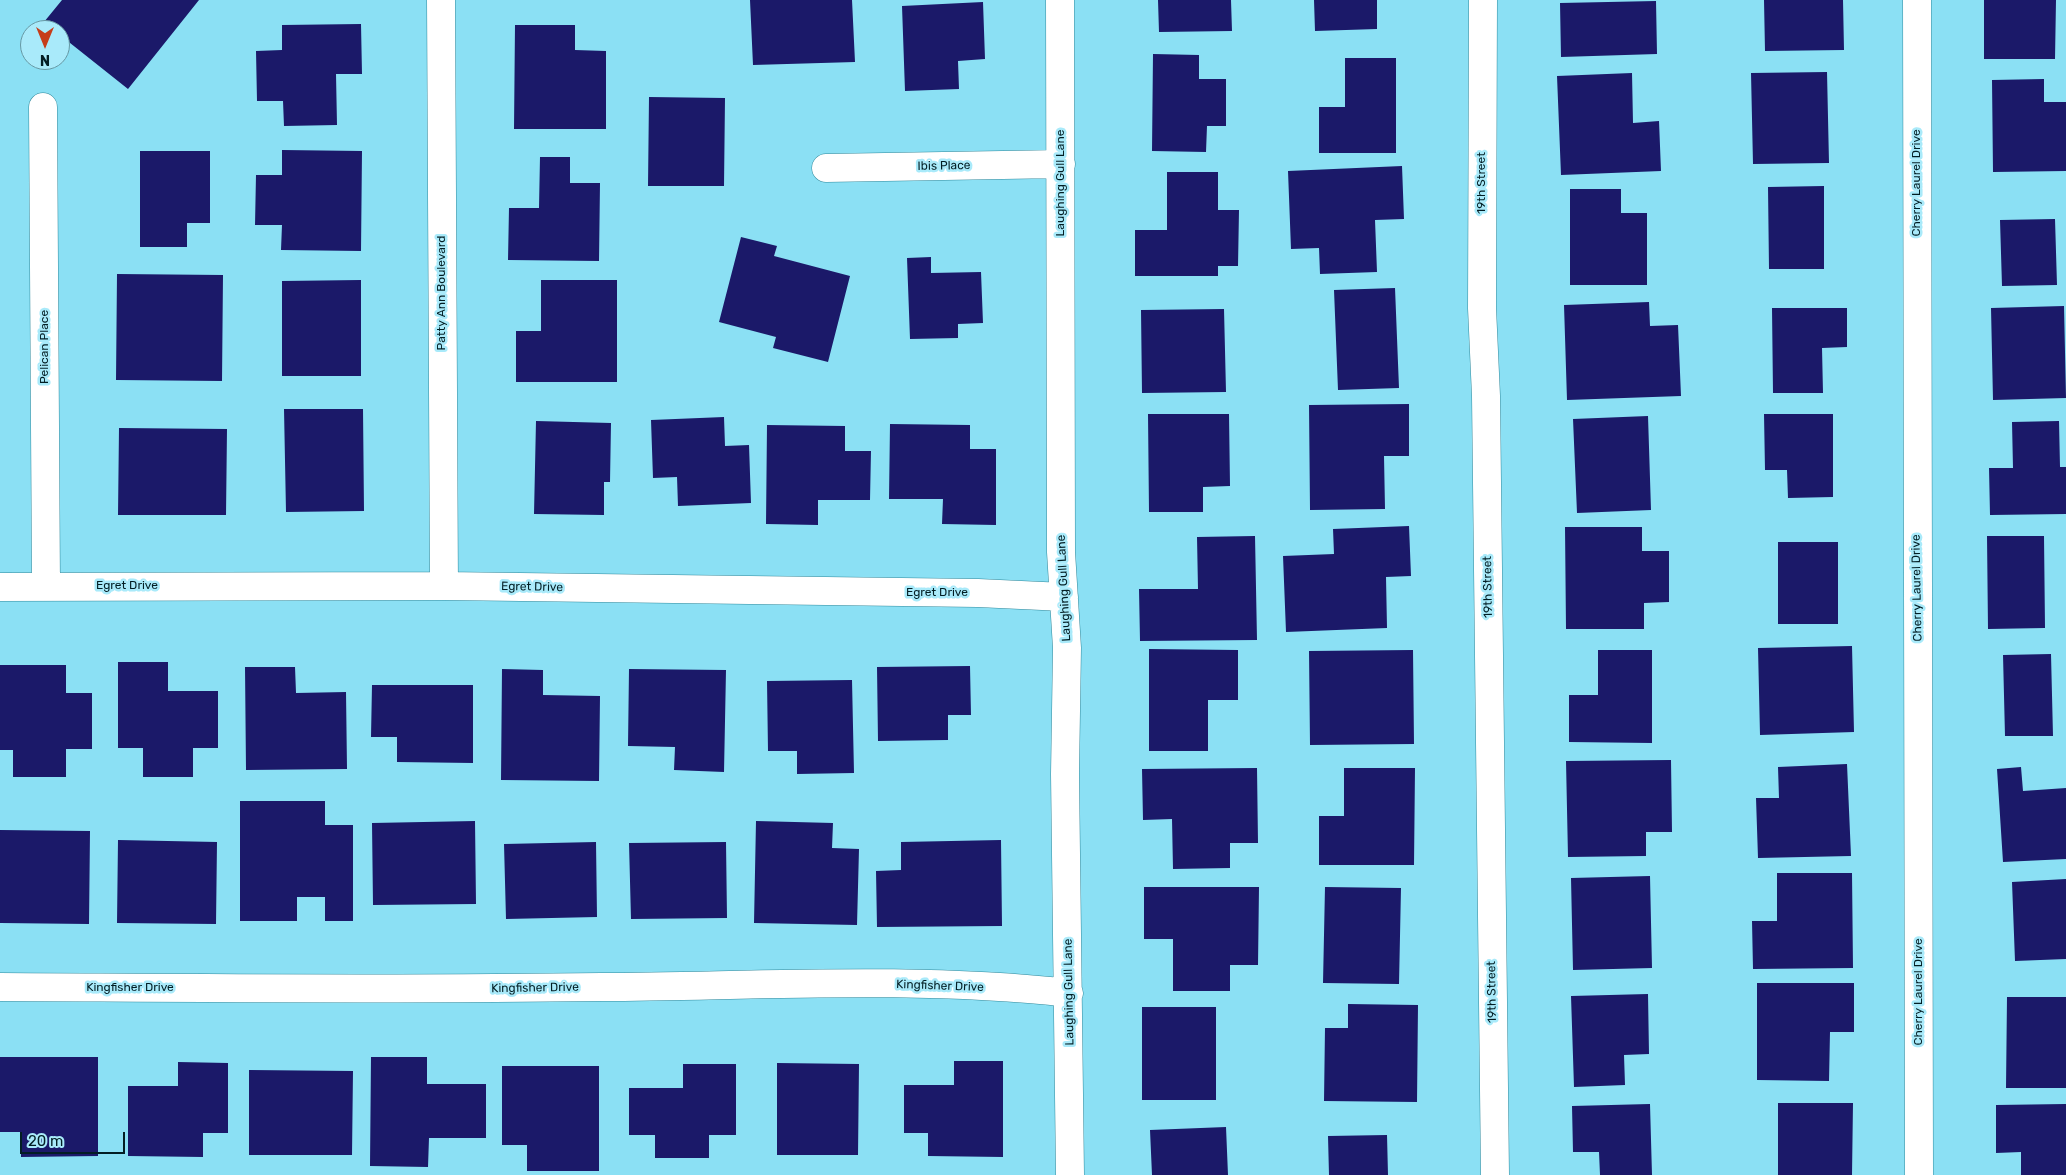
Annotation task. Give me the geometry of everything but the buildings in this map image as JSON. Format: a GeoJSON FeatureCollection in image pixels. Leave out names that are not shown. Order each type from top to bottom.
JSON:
{"type":"FeatureCollection","features":[{"type":"Feature","properties":{"kind":"street","name":"Patty Ann Boulevard"},"geometry":{"type":"LineString","coordinates":[[441,0],[444,586]]}},
{"type":"Feature","properties":{"kind":"street","name":"Laughing Gull Lane"},"geometry":{"type":"LineString","coordinates":[[1060,0],[1061,552],[1067,648],[1065,774],[1070,1175]]}},
{"type":"Feature","properties":{"kind":"street","name":"19th Street"},"geometry":{"type":"LineString","coordinates":[[1483,0],[1482,308],[1486,396],[1495,1175]]}},
{"type":"Feature","properties":{"kind":"street","name":"Cherry Laurel Drive"},"geometry":{"type":"LineString","coordinates":[[1917,0],[1916,402],[1920,869],[1919,1175]]}},
{"type":"Feature","properties":{"kind":"street","name":"Pelican Place"},"geometry":{"type":"LineString","coordinates":[[43,108],[46,586]]}},
{"type":"Feature","properties":{"kind":"street","name":"Ibis Place"},"geometry":{"type":"LineString","coordinates":[[826,168],[1061,164]]}},
{"type":"Feature","properties":{"kind":"street","name":"Egret Drive"},"geometry":{"type":"LineString","coordinates":[[0,586],[444,586],[978,593],[1064,598]]}},
{"type":"Feature","properties":{"kind":"street","name":"Kingfisher Drive"},"geometry":{"type":"LineString","coordinates":[[0,987],[492,989],[907,984],[1021,988],[1069,993]]}}]}
